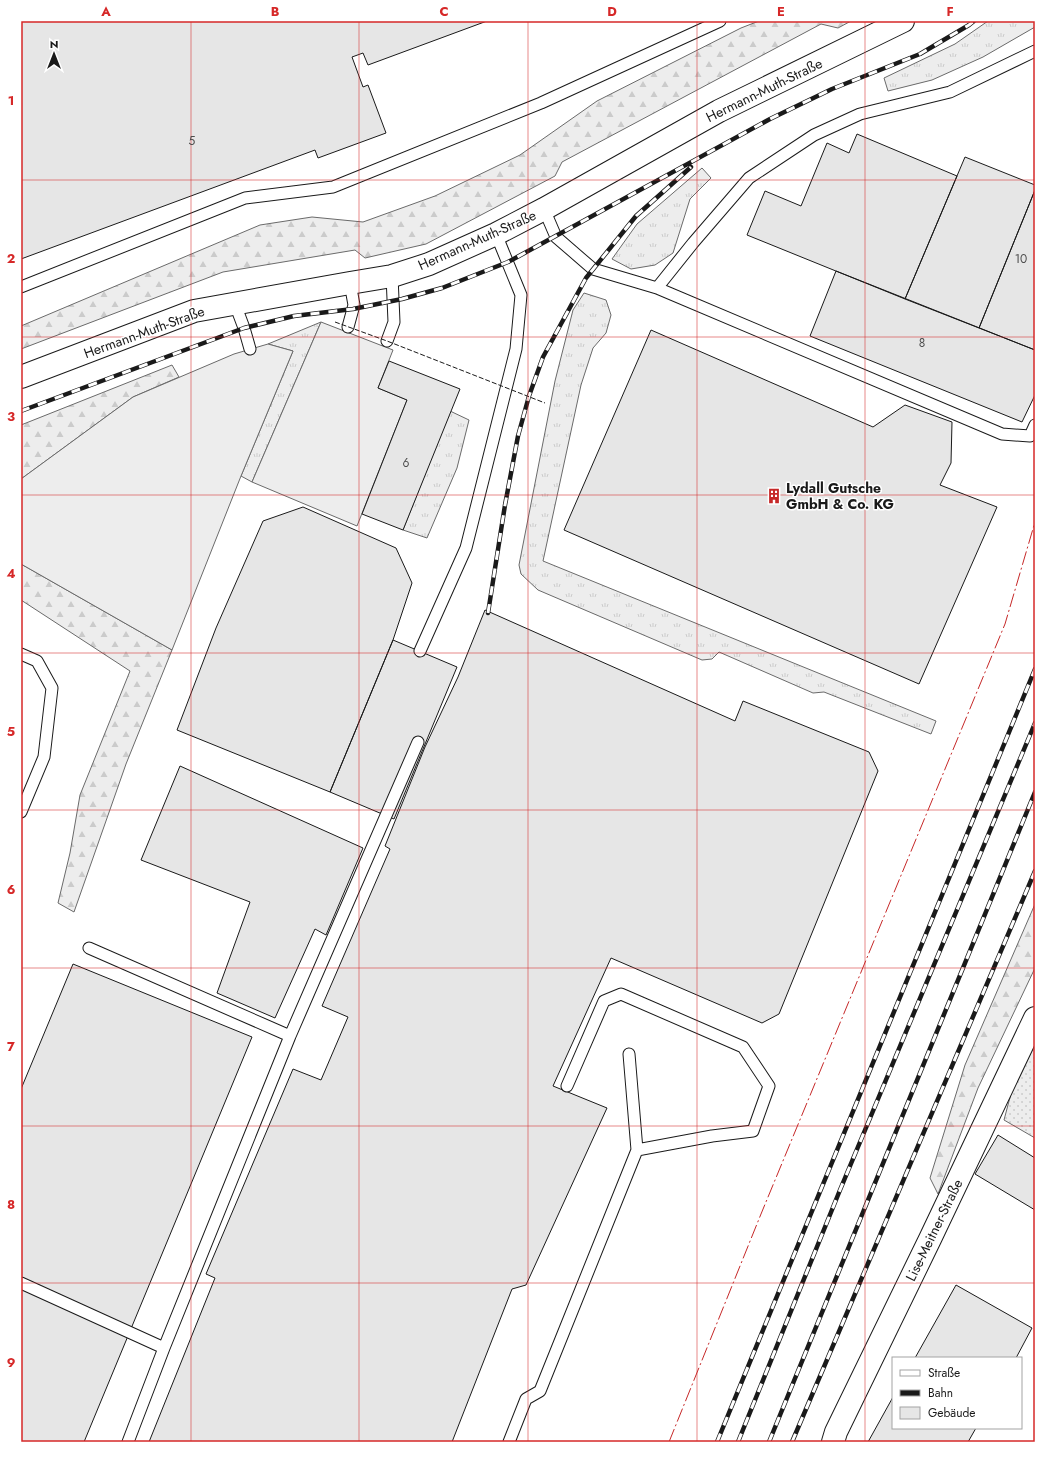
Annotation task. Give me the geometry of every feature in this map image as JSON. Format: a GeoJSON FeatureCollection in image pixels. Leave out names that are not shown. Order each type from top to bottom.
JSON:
{"type":"FeatureCollection","features":[{"type":"Feature","properties":{"kind":"street","name":"Hermann-Muth-Straße"},"geometry":{"type":"LineString","coordinates":[[21,377],[194,311],[350,282],[392,276],[429,264],[496,234],[544,209],[719,111],[903,21]]}},
{"type":"Feature","properties":{"kind":"street","name":"Lise-Meitner-Straße"},"geometry":{"type":"LineString","coordinates":[[833,1442],[836,1432],[1035,1018]]}},
{"type":"Feature","properties":{"kind":"lane"},"geometry":{"type":"LineString","coordinates":[[21,288],[245,198],[333,187],[541,103],[720,21]]}},
{"type":"Feature","properties":{"kind":"lane"},"geometry":{"type":"LineString","coordinates":[[658,288],[693,243],[749,178],[814,135],[860,114],[950,92],[1035,51]]}},
{"type":"Feature","properties":{"kind":"lane"},"geometry":{"type":"LineString","coordinates":[[544,209],[556,237],[593,269],[658,288],[1002,434],[1030,436],[1035,425]]}},
{"type":"Feature","properties":{"kind":"lane"},"geometry":{"type":"LineString","coordinates":[[420,651],[466,548],[516,349],[521,295],[496,234]]}},
{"type":"Feature","properties":{"kind":"lane"},"geometry":{"type":"LineString","coordinates":[[388,341],[394,322],[392,276]]}},
{"type":"Feature","properties":{"kind":"lane"},"geometry":{"type":"LineString","coordinates":[[348,326],[354,305],[350,282]]}},
{"type":"Feature","properties":{"kind":"lane"},"geometry":{"type":"LineString","coordinates":[[235,304],[250,349]]}},
{"type":"Feature","properties":{"kind":"lane"},"geometry":{"type":"LineString","coordinates":[[21,654],[37,661],[52,688],[44,757],[21,812]]}},
{"type":"Feature","properties":{"kind":"lane"},"geometry":{"type":"LineString","coordinates":[[128,1442],[164,1348],[290,1036],[418,742]]}},
{"type":"Feature","properties":{"kind":"lane"},"geometry":{"type":"LineString","coordinates":[[89,948],[290,1036]]}},
{"type":"Feature","properties":{"kind":"lane"},"geometry":{"type":"LineString","coordinates":[[567,1086],[604,1002],[621,994],[742,1047],[769,1086],[753,1131],[712,1136],[637,1150]]}},
{"type":"Feature","properties":{"kind":"lane"},"geometry":{"type":"LineString","coordinates":[[509,1442],[526,1399],[540,1391],[637,1150],[629,1054]]}},
{"type":"Feature","properties":{"kind":"lane"},"geometry":{"type":"LineString","coordinates":[[21,1283],[164,1348]]}},
{"type":"Feature","properties":{"kind":"green space"},"geometry":{"type":"Polygon","coordinates":[[[759,21],[851,21],[838,28],[821,24],[562,162],[555,176],[426,244],[365,258],[355,250],[223,272],[21,349],[21,326],[260,225],[312,217],[363,222],[435,196],[520,155],[597,101],[741,28],[759,21]]]}},
{"type":"Feature","properties":{"kind":"green space"},"geometry":{"type":"Polygon","coordinates":[[[988,21],[1035,21],[1035,27],[983,57],[932,80],[888,91],[884,78],[955,44],[988,21]]]}},
{"type":"Feature","properties":{"kind":"green space"},"geometry":{"type":"Polygon","coordinates":[[[702,168],[711,178],[690,199],[673,253],[655,265],[631,269],[612,259],[637,224],[702,168]]]}},
{"type":"Feature","properties":{"kind":"green space"},"geometry":{"type":"Polygon","coordinates":[[[584,293],[606,300],[611,315],[606,333],[593,348],[581,385],[543,561],[936,721],[931,734],[824,692],[813,693],[719,652],[712,659],[702,660],[538,590],[521,574],[519,565],[555,381],[573,310],[584,293]]]}},
{"type":"Feature","properties":{"kind":"green space"},"geometry":{"type":"Polygon","coordinates":[[[321,322],[252,482],[241,476],[293,351],[268,344],[321,322]]]}},
{"type":"Feature","properties":{"kind":"green space"},"geometry":{"type":"Polygon","coordinates":[[[172,365],[179,377],[133,397],[21,479],[21,425],[172,365]]]}},
{"type":"Feature","properties":{"kind":"green space"},"geometry":{"type":"Polygon","coordinates":[[[450,411],[469,420],[457,468],[427,538],[403,530],[450,411]]]}},
{"type":"Feature","properties":{"kind":"green space"},"geometry":{"type":"Polygon","coordinates":[[[21,564],[172,650],[126,764],[74,912],[58,903],[70,853],[80,795],[130,671],[21,600],[21,564]]]}},
{"type":"Feature","properties":{"kind":"green space"},"geometry":{"type":"Polygon","coordinates":[[[1035,904],[1035,968],[978,1088],[938,1194],[930,1178],[965,1065],[1035,904]]]}},
{"type":"Feature","properties":{"kind":"green space"},"geometry":{"type":"Polygon","coordinates":[[[1035,1036],[1035,1138],[1004,1120],[1013,1086],[1035,1036]]]}},
{"type":"Feature","properties":{"kind":"shaded area"},"geometry":{"type":"Polygon","coordinates":[[[321,322],[393,350],[378,388],[407,400],[357,526],[252,482],[321,322]]]}},
{"type":"Feature","properties":{"kind":"shaded area"},"geometry":{"type":"Polygon","coordinates":[[[268,344],[293,351],[241,476],[172,650],[21,564],[21,479],[133,397],[234,354],[268,344]]]}},
{"type":"Feature","properties":{"kind":"building"},"geometry":{"type":"Polygon","coordinates":[[[21,21],[487,21],[368,65],[363,53],[352,57],[363,87],[368,85],[386,133],[318,158],[315,150],[21,259],[21,21]]]}},
{"type":"Feature","properties":{"kind":"building"},"geometry":{"type":"Polygon","coordinates":[[[857,134],[957,176],[905,299],[747,235],[765,191],[801,206],[827,143],[849,153],[857,134]]]}},
{"type":"Feature","properties":{"kind":"building"},"geometry":{"type":"Polygon","coordinates":[[[965,157],[1035,185],[1035,190],[979,328],[905,299],[965,157]]]}},
{"type":"Feature","properties":{"kind":"building"},"geometry":{"type":"Polygon","coordinates":[[[1035,190],[1035,350],[979,328],[1035,190]]]}},
{"type":"Feature","properties":{"kind":"building"},"geometry":{"type":"Polygon","coordinates":[[[836,271],[1035,350],[1035,395],[1022,422],[810,336],[836,271]]]}},
{"type":"Feature","properties":{"kind":"building","name":"Lydall Gutsche GmbH & Co. KG"},"geometry":{"type":"Polygon","coordinates":[[[651,330],[873,427],[905,405],[952,422],[951,463],[940,485],[997,507],[919,684],[564,530],[651,330]]]}},
{"type":"Feature","properties":{"kind":"building"},"geometry":{"type":"Polygon","coordinates":[[[389,361],[460,389],[403,530],[362,514],[407,400],[378,388],[389,361]]]}},
{"type":"Feature","properties":{"kind":"building"},"geometry":{"type":"Polygon","coordinates":[[[303,507],[396,548],[412,583],[393,640],[330,792],[177,730],[216,628],[263,521],[303,507]]]}},
{"type":"Feature","properties":{"kind":"building"},"geometry":{"type":"Polygon","coordinates":[[[485,610],[735,721],[743,701],[869,752],[878,771],[779,1014],[762,1023],[611,958],[553,1086],[607,1108],[526,1285],[512,1289],[452,1442],[149,1442],[215,1278],[206,1274],[293,1069],[321,1080],[348,1017],[322,1006],[390,849],[385,846],[425,747],[458,677],[485,610]]]}},
{"type":"Feature","properties":{"kind":"building"},"geometry":{"type":"Polygon","coordinates":[[[393,640],[457,667],[394,819],[330,792],[393,640]]]}},
{"type":"Feature","properties":{"kind":"building"},"geometry":{"type":"Polygon","coordinates":[[[180,766],[363,848],[326,935],[315,929],[275,1018],[217,993],[250,902],[141,860],[180,766]]]}},
{"type":"Feature","properties":{"kind":"building"},"geometry":{"type":"Polygon","coordinates":[[[73,964],[252,1037],[84,1442],[21,1442],[21,1089],[73,964]]]}},
{"type":"Feature","properties":{"kind":"building"},"geometry":{"type":"Polygon","coordinates":[[[998,1135],[1035,1158],[1035,1210],[975,1174],[998,1135]]]}},
{"type":"Feature","properties":{"kind":"building"},"geometry":{"type":"Polygon","coordinates":[[[956,1285],[1032,1328],[1017,1357],[916,1357],[956,1285]]]}},
{"type":"Feature","properties":{"kind":"building"},"geometry":{"type":"Polygon","coordinates":[[[892,1399],[892,1429],[975,1429],[968,1442],[868,1442],[892,1399]]]}},
{"type":"Feature","properties":{"kind":"railway"},"geometry":{"type":"LineString","coordinates":[[21,411],[244,328],[294,316],[353,309],[402,299],[442,288],[508,262],[770,119],[832,89],[920,54],[974,21]]}},
{"type":"Feature","properties":{"kind":"railway"},"geometry":{"type":"LineString","coordinates":[[488,613],[505,505],[518,436],[529,396],[543,357],[586,278],[636,216],[691,167]]}},
{"type":"Feature","properties":{"kind":"railway"},"geometry":{"type":"LineString","coordinates":[[717,1442],[1035,669]]}},
{"type":"Feature","properties":{"kind":"railway"},"geometry":{"type":"LineString","coordinates":[[738,1442],[840,1190],[1035,723]]}},
{"type":"Feature","properties":{"kind":"railway"},"geometry":{"type":"LineString","coordinates":[[769,1442],[1035,792]]}},
{"type":"Feature","properties":{"kind":"railway"},"geometry":{"type":"LineString","coordinates":[[792,1442],[1035,871]]}},
{"type":"Feature","properties":{"kind":"fence"},"geometry":{"type":"LineString","coordinates":[[335,322],[545,403]]}},
{"type":"Feature","properties":{"kind":"power"},"geometry":{"type":"LineString","coordinates":[[669,1442],[761,1214],[1005,624],[1035,522]]}},
{"type":"Feature","properties":{"kind":"place","name":"Lydall Gutsche GmbH & Co. KG"},"geometry":{"type":"Point","coordinates":[774,496]}}]}
